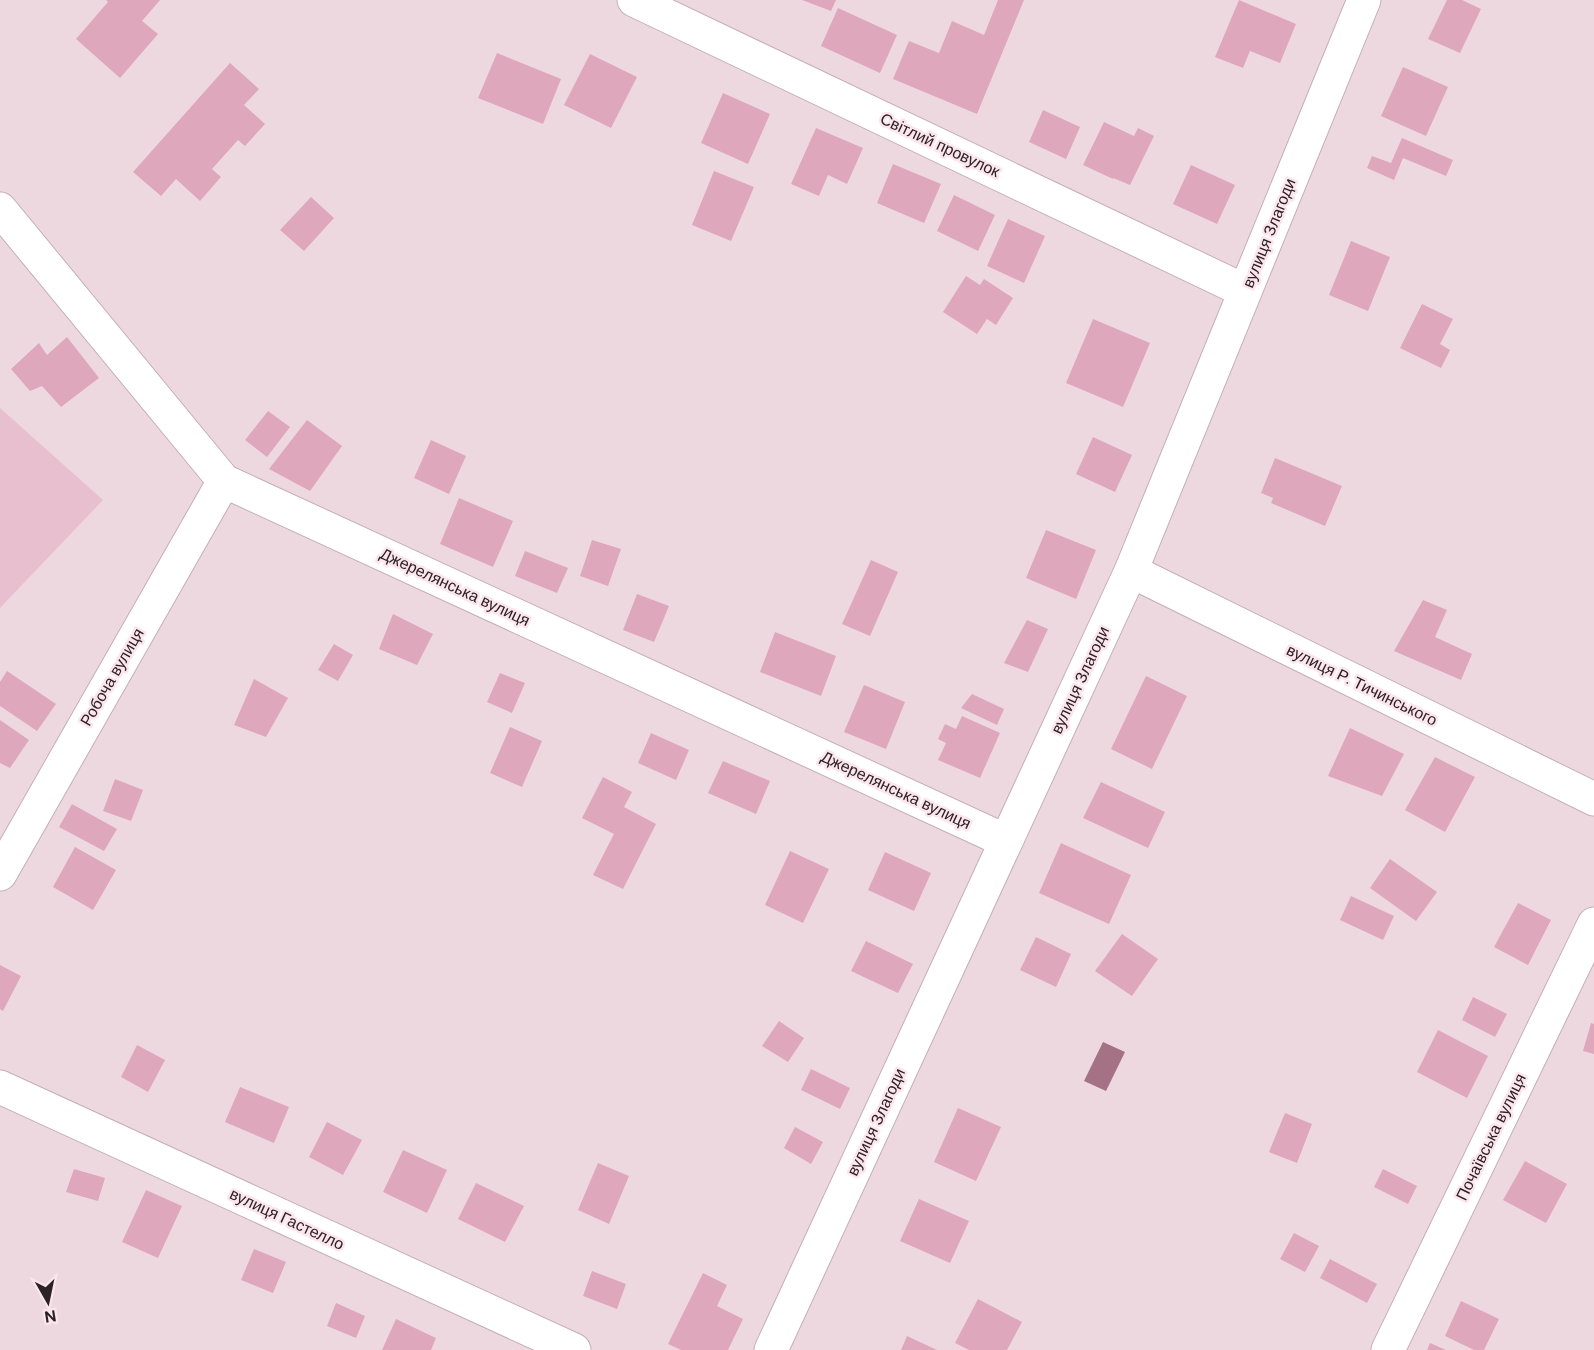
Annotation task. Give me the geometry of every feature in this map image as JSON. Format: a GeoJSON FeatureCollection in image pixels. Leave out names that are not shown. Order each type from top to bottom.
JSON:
{"type":"FeatureCollection","features":[{"type":"Feature","properties":{"kind":"street","name":"Світлий провулок"},"geometry":{"type":"LineString","coordinates":[[634,0],[1245,291]]}},
{"type":"Feature","properties":{"kind":"street","name":"вулиця Злагоди"},"geometry":{"type":"LineString","coordinates":[[771,1350],[1131,571],[1364,0]]}},
{"type":"Feature","properties":{"kind":"street","name":"Джерелянська вулиця"},"geometry":{"type":"LineString","coordinates":[[0,209],[224,481],[1006,841]]}},
{"type":"Feature","properties":{"kind":"street","name":"Робоча вулиця"},"geometry":{"type":"LineString","coordinates":[[0,874],[224,481]]}},
{"type":"Feature","properties":{"kind":"street","name":"вулиця Р. Тичинського"},"geometry":{"type":"LineString","coordinates":[[1131,571],[1594,799]]}},
{"type":"Feature","properties":{"kind":"street","name":"Почаївська вулиця"},"geometry":{"type":"LineString","coordinates":[[1388,1350],[1594,924]]}},
{"type":"Feature","properties":{"kind":"street","name":"вулиця Гастелло"},"geometry":{"type":"LineString","coordinates":[[0,1087],[573,1350]]}},
{"type":"Feature","properties":{"kind":"shaded area"},"geometry":{"type":"Polygon","coordinates":[[[0,408],[103,500],[0,608],[0,408]]]}},
{"type":"Feature","properties":{"kind":"shaded area"},"geometry":{"type":"Polygon","coordinates":[[[1103,1042],[1125,1052],[1106,1091],[1084,1081],[1103,1042]]]}},
{"type":"Feature","properties":{"kind":"building"},"geometry":{"type":"Polygon","coordinates":[[[106,0],[160,0],[142,21],[158,34],[120,78],[76,39],[108,2],[106,0]]]}},
{"type":"Feature","properties":{"kind":"building"},"geometry":{"type":"Polygon","coordinates":[[[802,0],[836,0],[831,11],[802,0]]]}},
{"type":"Feature","properties":{"kind":"building"},"geometry":{"type":"Polygon","coordinates":[[[998,0],[1024,0],[977,114],[893,79],[909,41],[939,53],[952,21],[984,35],[998,0]]]}},
{"type":"Feature","properties":{"kind":"building"},"geometry":{"type":"Polygon","coordinates":[[[1239,0],[1296,24],[1280,63],[1250,51],[1243,68],[1215,57],[1239,0]]]}},
{"type":"Feature","properties":{"kind":"building"},"geometry":{"type":"Polygon","coordinates":[[[1447,0],[1462,0],[1481,9],[1460,53],[1428,39],[1447,0]]]}},
{"type":"Feature","properties":{"kind":"building"},"geometry":{"type":"Polygon","coordinates":[[[838,8],[897,35],[880,73],[821,46],[838,8]]]}},
{"type":"Feature","properties":{"kind":"building"},"geometry":{"type":"Polygon","coordinates":[[[497,53],[561,79],[543,124],[478,98],[497,53]]]}},
{"type":"Feature","properties":{"kind":"building"},"geometry":{"type":"Polygon","coordinates":[[[590,54],[637,77],[611,128],[564,105],[590,54]]]}},
{"type":"Feature","properties":{"kind":"building"},"geometry":{"type":"Polygon","coordinates":[[[230,63],[259,89],[244,105],[265,124],[245,146],[238,140],[212,169],[221,177],[200,201],[176,179],[161,196],[133,172],[230,63]]]}},
{"type":"Feature","properties":{"kind":"building"},"geometry":{"type":"Polygon","coordinates":[[[1403,67],[1448,87],[1426,136],[1381,116],[1403,67]]]}},
{"type":"Feature","properties":{"kind":"building"},"geometry":{"type":"Polygon","coordinates":[[[723,93],[770,114],[748,164],[701,143],[723,93]]]}},
{"type":"Feature","properties":{"kind":"building"},"geometry":{"type":"Polygon","coordinates":[[[1043,110],[1080,127],[1066,159],[1029,142],[1043,110]]]}},
{"type":"Feature","properties":{"kind":"building"},"geometry":{"type":"Polygon","coordinates":[[[1104,122],[1134,136],[1138,128],[1154,136],[1130,185],[1083,165],[1104,122]]]}},
{"type":"Feature","properties":{"kind":"building"},"geometry":{"type":"Polygon","coordinates":[[[816,128],[863,148],[847,184],[828,175],[819,196],[791,184],[816,128]]]}},
{"type":"Feature","properties":{"kind":"building"},"geometry":{"type":"Polygon","coordinates":[[[1402,138],[1453,160],[1446,176],[1403,158],[1394,180],[1367,168],[1372,156],[1391,163],[1402,138]]]}},
{"type":"Feature","properties":{"kind":"building"},"geometry":{"type":"Polygon","coordinates":[[[893,164],[941,184],[924,223],[877,203],[893,164]]]}},
{"type":"Feature","properties":{"kind":"building"},"geometry":{"type":"Polygon","coordinates":[[[1191,165],[1235,185],[1217,224],[1173,204],[1191,165]]]}},
{"type":"Feature","properties":{"kind":"building"},"geometry":{"type":"Polygon","coordinates":[[[714,171],[754,187],[731,241],[692,225],[714,171]]]}},
{"type":"Feature","properties":{"kind":"building"},"geometry":{"type":"Polygon","coordinates":[[[954,195],[995,215],[978,251],[937,231],[954,195]]]}},
{"type":"Feature","properties":{"kind":"building"},"geometry":{"type":"Polygon","coordinates":[[[311,197],[334,218],[304,251],[280,230],[311,197]]]}},
{"type":"Feature","properties":{"kind":"building"},"geometry":{"type":"Polygon","coordinates":[[[1008,219],[1045,236],[1024,283],[987,266],[1008,219]]]}},
{"type":"Feature","properties":{"kind":"building"},"geometry":{"type":"Polygon","coordinates":[[[1351,241],[1390,257],[1368,311],[1329,295],[1351,241]]]}},
{"type":"Feature","properties":{"kind":"building"},"geometry":{"type":"Polygon","coordinates":[[[966,276],[980,285],[984,279],[1013,298],[996,325],[987,319],[977,334],[943,312],[966,276]]]}},
{"type":"Feature","properties":{"kind":"building"},"geometry":{"type":"Polygon","coordinates":[[[1422,304],[1453,319],[1440,344],[1450,350],[1441,368],[1400,348],[1422,304]]]}},
{"type":"Feature","properties":{"kind":"building"},"geometry":{"type":"Polygon","coordinates":[[[1093,319],[1150,343],[1123,407],[1066,383],[1093,319]]]}},
{"type":"Feature","properties":{"kind":"building"},"geometry":{"type":"Polygon","coordinates":[[[67,337],[99,378],[61,407],[42,386],[30,391],[11,369],[39,343],[47,355],[67,337]]]}},
{"type":"Feature","properties":{"kind":"building"},"geometry":{"type":"Polygon","coordinates":[[[268,411],[290,427],[267,457],[245,440],[268,411]]]}},
{"type":"Feature","properties":{"kind":"building"},"geometry":{"type":"Polygon","coordinates":[[[307,420],[342,446],[310,491],[269,469],[307,420]]]}},
{"type":"Feature","properties":{"kind":"building"},"geometry":{"type":"Polygon","coordinates":[[[1093,437],[1132,455],[1115,492],[1076,474],[1093,437]]]}},
{"type":"Feature","properties":{"kind":"building"},"geometry":{"type":"Polygon","coordinates":[[[431,440],[466,456],[449,494],[414,478],[431,440]]]}},
{"type":"Feature","properties":{"kind":"building"},"geometry":{"type":"Polygon","coordinates":[[[1275,458],[1342,486],[1325,526],[1271,503],[1273,498],[1261,493],[1275,458]]]}},
{"type":"Feature","properties":{"kind":"building"},"geometry":{"type":"Polygon","coordinates":[[[459,498],[513,521],[493,567],[440,544],[459,498]]]}},
{"type":"Feature","properties":{"kind":"building"},"geometry":{"type":"Polygon","coordinates":[[[1046,530],[1096,550],[1076,599],[1026,578],[1046,530]]]}},
{"type":"Feature","properties":{"kind":"building"},"geometry":{"type":"Polygon","coordinates":[[[592,540],[621,549],[608,586],[580,576],[592,540]]]}},
{"type":"Feature","properties":{"kind":"building"},"geometry":{"type":"Polygon","coordinates":[[[525,551],[568,568],[557,593],[515,576],[525,551]]]}},
{"type":"Feature","properties":{"kind":"building"},"geometry":{"type":"Polygon","coordinates":[[[871,560],[898,572],[870,636],[842,624],[871,560]]]}},
{"type":"Feature","properties":{"kind":"building"},"geometry":{"type":"Polygon","coordinates":[[[637,594],[669,606],[654,642],[623,630],[637,594]]]}},
{"type":"Feature","properties":{"kind":"building"},"geometry":{"type":"Polygon","coordinates":[[[1423,600],[1447,610],[1435,637],[1472,654],[1461,680],[1394,651],[1423,600]]]}},
{"type":"Feature","properties":{"kind":"building"},"geometry":{"type":"Polygon","coordinates":[[[393,614],[433,634],[417,665],[379,649],[393,614]]]}},
{"type":"Feature","properties":{"kind":"building"},"geometry":{"type":"Polygon","coordinates":[[[1027,620],[1048,629],[1028,672],[1004,663],[1027,620]]]}},
{"type":"Feature","properties":{"kind":"building"},"geometry":{"type":"Polygon","coordinates":[[[775,632],[836,656],[821,696],[760,672],[775,632]]]}},
{"type":"Feature","properties":{"kind":"building"},"geometry":{"type":"Polygon","coordinates":[[[334,644],[353,655],[338,681],[318,670],[334,644]]]}},
{"type":"Feature","properties":{"kind":"building"},"geometry":{"type":"Polygon","coordinates":[[[7,671],[56,704],[37,731],[0,706],[0,682],[7,671]]]}},
{"type":"Feature","properties":{"kind":"building"},"geometry":{"type":"Polygon","coordinates":[[[500,673],[525,683],[512,713],[487,702],[500,673]]]}},
{"type":"Feature","properties":{"kind":"building"},"geometry":{"type":"Polygon","coordinates":[[[1146,676],[1187,696],[1152,769],[1111,749],[1146,676]]]}},
{"type":"Feature","properties":{"kind":"building"},"geometry":{"type":"Polygon","coordinates":[[[254,679],[288,698],[266,737],[234,725],[254,679]]]}},
{"type":"Feature","properties":{"kind":"building"},"geometry":{"type":"Polygon","coordinates":[[[864,685],[905,702],[886,749],[844,732],[864,685]]]}},
{"type":"Feature","properties":{"kind":"building"},"geometry":{"type":"Polygon","coordinates":[[[972,694],[1004,709],[997,725],[961,708],[972,694]]]}},
{"type":"Feature","properties":{"kind":"building"},"geometry":{"type":"Polygon","coordinates":[[[962,716],[1000,733],[980,778],[938,760],[946,743],[938,739],[945,724],[956,729],[962,716]]]}},
{"type":"Feature","properties":{"kind":"building"},"geometry":{"type":"Polygon","coordinates":[[[0,720],[29,740],[10,768],[0,763],[0,720]]]}},
{"type":"Feature","properties":{"kind":"building"},"geometry":{"type":"Polygon","coordinates":[[[510,727],[542,741],[522,787],[490,773],[510,727]]]}},
{"type":"Feature","properties":{"kind":"building"},"geometry":{"type":"Polygon","coordinates":[[[1350,728],[1404,754],[1382,796],[1328,776],[1350,728]]]}},
{"type":"Feature","properties":{"kind":"building"},"geometry":{"type":"Polygon","coordinates":[[[651,733],[689,750],[676,780],[638,763],[651,733]]]}},
{"type":"Feature","properties":{"kind":"building"},"geometry":{"type":"Polygon","coordinates":[[[1435,757],[1475,777],[1445,832],[1405,810],[1435,757]]]}},
{"type":"Feature","properties":{"kind":"building"},"geometry":{"type":"Polygon","coordinates":[[[723,761],[770,781],[756,814],[708,793],[723,761]]]}},
{"type":"Feature","properties":{"kind":"building"},"geometry":{"type":"Polygon","coordinates":[[[603,777],[632,792],[624,807],[656,824],[623,889],[593,875],[614,834],[582,818],[603,777]]]}},
{"type":"Feature","properties":{"kind":"building"},"geometry":{"type":"Polygon","coordinates":[[[115,779],[143,790],[131,821],[103,811],[115,779]]]}},
{"type":"Feature","properties":{"kind":"building"},"geometry":{"type":"Polygon","coordinates":[[[1101,782],[1165,812],[1148,848],[1083,818],[1101,782]]]}},
{"type":"Feature","properties":{"kind":"building"},"geometry":{"type":"Polygon","coordinates":[[[72,804],[117,829],[104,851],[59,827],[72,804]]]}},
{"type":"Feature","properties":{"kind":"building"},"geometry":{"type":"Polygon","coordinates":[[[1061,843],[1131,875],[1109,924],[1039,893],[1061,843]]]}},
{"type":"Feature","properties":{"kind":"building"},"geometry":{"type":"Polygon","coordinates":[[[75,847],[116,870],[93,910],[53,887],[75,847]]]}},
{"type":"Feature","properties":{"kind":"building"},"geometry":{"type":"Polygon","coordinates":[[[790,851],[829,869],[803,923],[765,905],[790,851]]]}},
{"type":"Feature","properties":{"kind":"building"},"geometry":{"type":"Polygon","coordinates":[[[885,852],[931,873],[914,911],[868,890],[885,852]]]}},
{"type":"Feature","properties":{"kind":"building"},"geometry":{"type":"Polygon","coordinates":[[[1390,859],[1437,892],[1416,921],[1370,888],[1390,859]]]}},
{"type":"Feature","properties":{"kind":"building"},"geometry":{"type":"Polygon","coordinates":[[[1351,896],[1394,916],[1383,940],[1340,920],[1351,896]]]}},
{"type":"Feature","properties":{"kind":"building"},"geometry":{"type":"Polygon","coordinates":[[[1518,903],[1551,920],[1528,965],[1494,947],[1518,903]]]}},
{"type":"Feature","properties":{"kind":"building"},"geometry":{"type":"Polygon","coordinates":[[[1122,934],[1158,959],[1132,996],[1095,971],[1122,934]]]}},
{"type":"Feature","properties":{"kind":"building"},"geometry":{"type":"Polygon","coordinates":[[[1036,937],[1071,954],[1056,987],[1020,970],[1036,937]]]}},
{"type":"Feature","properties":{"kind":"building"},"geometry":{"type":"Polygon","coordinates":[[[866,941],[913,964],[898,993],[851,971],[866,941]]]}},
{"type":"Feature","properties":{"kind":"building"},"geometry":{"type":"Polygon","coordinates":[[[0,965],[21,976],[3,1011],[0,1009],[0,965]]]}},
{"type":"Feature","properties":{"kind":"building"},"geometry":{"type":"Polygon","coordinates":[[[1473,997],[1507,1014],[1495,1037],[1462,1020],[1473,997]]]}},
{"type":"Feature","properties":{"kind":"building"},"geometry":{"type":"Polygon","coordinates":[[[779,1021],[804,1038],[788,1062],[762,1046],[779,1021]]]}},
{"type":"Feature","properties":{"kind":"building"},"geometry":{"type":"Polygon","coordinates":[[[1591,1023],[1594,1024],[1594,1054],[1583,1051],[1591,1023]]]}},
{"type":"Feature","properties":{"kind":"building"},"geometry":{"type":"Polygon","coordinates":[[[1438,1030],[1488,1056],[1467,1098],[1417,1072],[1438,1030]]]}},
{"type":"Feature","properties":{"kind":"building"},"geometry":{"type":"Polygon","coordinates":[[[137,1045],[165,1060],[148,1092],[121,1077],[137,1045]]]}},
{"type":"Feature","properties":{"kind":"building"},"geometry":{"type":"Polygon","coordinates":[[[811,1069],[850,1088],[840,1109],[801,1090],[811,1069]]]}},
{"type":"Feature","properties":{"kind":"building"},"geometry":{"type":"Polygon","coordinates":[[[240,1087],[289,1107],[274,1143],[225,1122],[240,1087]]]}},
{"type":"Feature","properties":{"kind":"building"},"geometry":{"type":"Polygon","coordinates":[[[958,1108],[1001,1127],[976,1181],[934,1162],[958,1108]]]}},
{"type":"Feature","properties":{"kind":"building"},"geometry":{"type":"Polygon","coordinates":[[[1285,1113],[1312,1124],[1297,1163],[1269,1152],[1285,1113]]]}},
{"type":"Feature","properties":{"kind":"building"},"geometry":{"type":"Polygon","coordinates":[[[327,1122],[362,1140],[343,1175],[309,1157],[327,1122]]]}},
{"type":"Feature","properties":{"kind":"building"},"geometry":{"type":"Polygon","coordinates":[[[795,1127],[823,1142],[811,1164],[784,1148],[795,1127]]]}},
{"type":"Feature","properties":{"kind":"building"},"geometry":{"type":"Polygon","coordinates":[[[403,1150],[447,1170],[427,1213],[383,1192],[403,1150]]]}},
{"type":"Feature","properties":{"kind":"building"},"geometry":{"type":"Polygon","coordinates":[[[1525,1161],[1567,1184],[1546,1223],[1503,1200],[1525,1161]]]}},
{"type":"Feature","properties":{"kind":"building"},"geometry":{"type":"Polygon","coordinates":[[[598,1163],[629,1176],[609,1224],[578,1210],[598,1163]]]}},
{"type":"Feature","properties":{"kind":"building"},"geometry":{"type":"Polygon","coordinates":[[[74,1169],[105,1178],[98,1201],[66,1192],[74,1169]]]}},
{"type":"Feature","properties":{"kind":"building"},"geometry":{"type":"Polygon","coordinates":[[[1383,1169],[1417,1186],[1408,1204],[1374,1187],[1383,1169]]]}},
{"type":"Feature","properties":{"kind":"building"},"geometry":{"type":"Polygon","coordinates":[[[476,1183],[524,1206],[505,1242],[458,1219],[476,1183]]]}},
{"type":"Feature","properties":{"kind":"building"},"geometry":{"type":"Polygon","coordinates":[[[146,1190],[182,1206],[158,1258],[122,1242],[146,1190]]]}},
{"type":"Feature","properties":{"kind":"building"},"geometry":{"type":"Polygon","coordinates":[[[919,1199],[969,1221],[950,1263],[900,1241],[919,1199]]]}},
{"type":"Feature","properties":{"kind":"building"},"geometry":{"type":"Polygon","coordinates":[[[1294,1233],[1319,1246],[1305,1272],[1280,1259],[1294,1233]]]}},
{"type":"Feature","properties":{"kind":"building"},"geometry":{"type":"Polygon","coordinates":[[[254,1249],[286,1262],[273,1293],[241,1280],[254,1249]]]}},
{"type":"Feature","properties":{"kind":"building"},"geometry":{"type":"Polygon","coordinates":[[[1330,1259],[1377,1284],[1367,1303],[1320,1278],[1330,1259]]]}},
{"type":"Feature","properties":{"kind":"building"},"geometry":{"type":"Polygon","coordinates":[[[592,1271],[626,1284],[617,1309],[583,1296],[592,1271]]]}},
{"type":"Feature","properties":{"kind":"building"},"geometry":{"type":"Polygon","coordinates":[[[703,1273],[727,1285],[717,1306],[743,1319],[728,1350],[681,1350],[668,1344],[703,1273]]]}},
{"type":"Feature","properties":{"kind":"building"},"geometry":{"type":"Polygon","coordinates":[[[978,1299],[1022,1322],[1007,1350],[969,1350],[955,1343],[978,1299]]]}},
{"type":"Feature","properties":{"kind":"building"},"geometry":{"type":"Polygon","coordinates":[[[1461,1301],[1499,1319],[1484,1350],[1474,1350],[1445,1336],[1461,1301]]]}},
{"type":"Feature","properties":{"kind":"building"},"geometry":{"type":"Polygon","coordinates":[[[336,1303],[365,1316],[356,1338],[327,1326],[336,1303]]]}},
{"type":"Feature","properties":{"kind":"building"},"geometry":{"type":"Polygon","coordinates":[[[396,1319],[436,1338],[431,1350],[382,1350],[396,1319]]]}},
{"type":"Feature","properties":{"kind":"building"},"geometry":{"type":"Polygon","coordinates":[[[907,1336],[937,1350],[901,1350],[907,1336]]]}},
{"type":"Feature","properties":{"kind":"building"},"geometry":{"type":"Polygon","coordinates":[[[1430,1343],[1446,1350],[1427,1350],[1430,1343]]]}}]}
